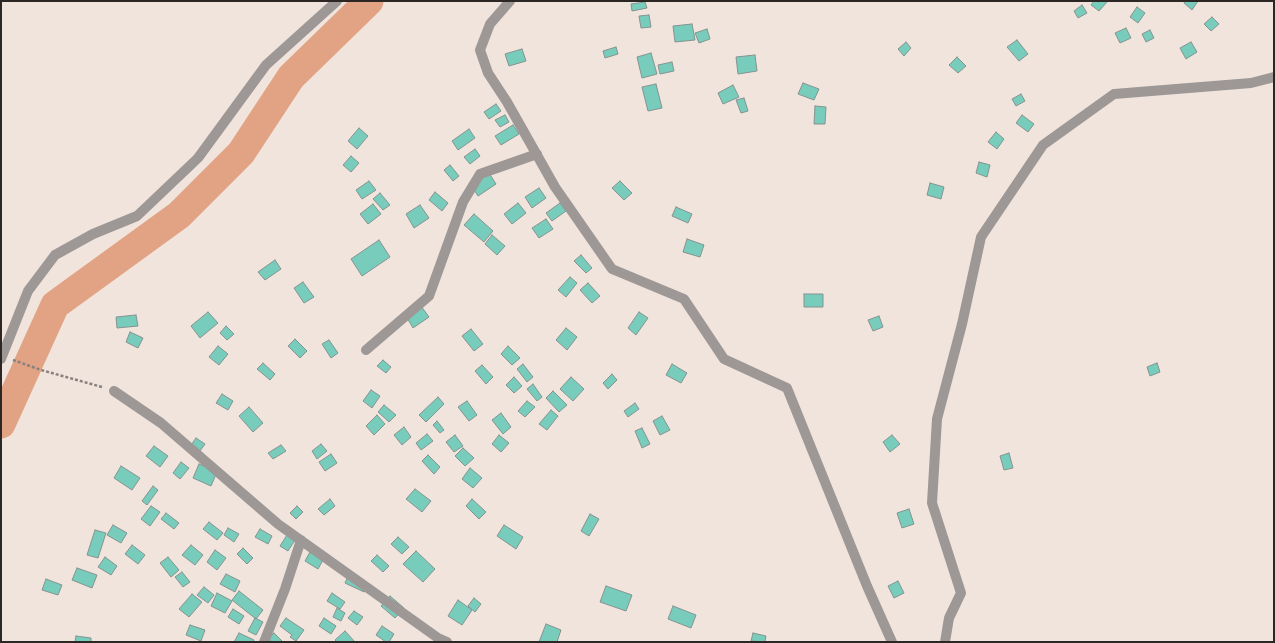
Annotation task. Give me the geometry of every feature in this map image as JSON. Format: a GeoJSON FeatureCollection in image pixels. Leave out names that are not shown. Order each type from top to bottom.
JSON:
{"type":"FeatureCollection","features":[{"type":"Feature","properties":{"kind":"street"},"geometry":{"type":"LineString","coordinates":[[1,359],[28,291],[55,255],[93,234],[137,216],[198,158],[266,65],[337,1]]}},
{"type":"Feature","properties":{"kind":"street"},"geometry":{"type":"LineString","coordinates":[[510,1],[490,24],[480,50],[488,73],[507,102],[554,187],[612,269],[684,299],[724,360],[787,388],[867,586],[892,642]]}},
{"type":"Feature","properties":{"kind":"street"},"geometry":{"type":"LineString","coordinates":[[945,642],[949,618],[961,593],[932,503],[937,419],[962,324],[981,237],[1044,145],[1114,94],[1251,83],[1274,77]]}},
{"type":"Feature","properties":{"kind":"street"},"geometry":{"type":"LineString","coordinates":[[366,350],[429,296],[463,202],[480,174],[537,154]]}},
{"type":"Feature","properties":{"kind":"street"},"geometry":{"type":"LineString","coordinates":[[114,391],[161,423],[278,524],[438,638],[447,642]]}},
{"type":"Feature","properties":{"kind":"street"},"geometry":{"type":"LineString","coordinates":[[264,642],[285,589],[301,540]]}},
{"type":"Feature","properties":{"kind":"path"},"geometry":{"type":"LineString","coordinates":[[20,363],[114,391]]}},
{"type":"Feature","properties":{"kind":"building"},"geometry":{"type":"Polygon","coordinates":[[[1094,1],[1107,2],[1099,11],[1091,5],[1094,1]]]}},
{"type":"Feature","properties":{"kind":"building"},"geometry":{"type":"Polygon","coordinates":[[[1185,1],[1198,1],[1192,10],[1184,3],[1185,1]]]}},
{"type":"Feature","properties":{"kind":"building"},"geometry":{"type":"Polygon","coordinates":[[[645,2],[647,8],[632,11],[631,4],[645,2]]]}},
{"type":"Feature","properties":{"kind":"building"},"geometry":{"type":"Polygon","coordinates":[[[1082,5],[1087,13],[1078,18],[1074,11],[1082,5]]]}},
{"type":"Feature","properties":{"kind":"building"},"geometry":{"type":"Polygon","coordinates":[[[1137,7],[1145,13],[1138,23],[1130,17],[1137,7]]]}},
{"type":"Feature","properties":{"kind":"building"},"geometry":{"type":"Polygon","coordinates":[[[649,15],[651,27],[641,28],[639,16],[649,15]]]}},
{"type":"Feature","properties":{"kind":"building"},"geometry":{"type":"Polygon","coordinates":[[[1212,17],[1219,24],[1211,31],[1204,24],[1212,17]]]}},
{"type":"Feature","properties":{"kind":"building"},"geometry":{"type":"Polygon","coordinates":[[[692,24],[695,40],[675,42],[673,26],[692,24]]]}},
{"type":"Feature","properties":{"kind":"building"},"geometry":{"type":"Polygon","coordinates":[[[1126,28],[1131,38],[1120,43],[1115,33],[1126,28]]]}},
{"type":"Feature","properties":{"kind":"building"},"geometry":{"type":"Polygon","coordinates":[[[707,29],[710,39],[699,43],[695,33],[707,29]]]}},
{"type":"Feature","properties":{"kind":"building"},"geometry":{"type":"Polygon","coordinates":[[[1150,30],[1154,38],[1146,42],[1142,34],[1150,30]]]}},
{"type":"Feature","properties":{"kind":"building"},"geometry":{"type":"Polygon","coordinates":[[[1017,40],[1028,54],[1019,61],[1007,47],[1017,40]]]}},
{"type":"Feature","properties":{"kind":"building"},"geometry":{"type":"Polygon","coordinates":[[[906,42],[911,48],[904,56],[898,49],[906,42]]]}},
{"type":"Feature","properties":{"kind":"building"},"geometry":{"type":"Polygon","coordinates":[[[1191,42],[1197,52],[1186,59],[1180,48],[1191,42]]]}},
{"type":"Feature","properties":{"kind":"building"},"geometry":{"type":"Polygon","coordinates":[[[616,47],[618,54],[605,58],[603,51],[616,47]]]}},
{"type":"Feature","properties":{"kind":"building"},"geometry":{"type":"Polygon","coordinates":[[[522,49],[526,61],[509,66],[505,54],[522,49]]]}},
{"type":"Feature","properties":{"kind":"building"},"geometry":{"type":"Polygon","coordinates":[[[651,53],[657,74],[642,78],[637,57],[651,53]]]}},
{"type":"Feature","properties":{"kind":"building"},"geometry":{"type":"Polygon","coordinates":[[[755,55],[757,71],[738,74],[736,57],[755,55]]]}},
{"type":"Feature","properties":{"kind":"building"},"geometry":{"type":"Polygon","coordinates":[[[957,57],[966,66],[958,73],[949,65],[957,57]]]}},
{"type":"Feature","properties":{"kind":"building"},"geometry":{"type":"Polygon","coordinates":[[[672,62],[674,71],[660,74],[658,65],[672,62]]]}},
{"type":"Feature","properties":{"kind":"building"},"geometry":{"type":"Polygon","coordinates":[[[803,83],[819,89],[814,100],[798,94],[803,83]]]}},
{"type":"Feature","properties":{"kind":"building"},"geometry":{"type":"Polygon","coordinates":[[[656,84],[662,108],[648,111],[642,87],[656,84]]]}},
{"type":"Feature","properties":{"kind":"building"},"geometry":{"type":"Polygon","coordinates":[[[733,85],[739,97],[723,104],[718,93],[733,85]]]}},
{"type":"Feature","properties":{"kind":"building"},"geometry":{"type":"Polygon","coordinates":[[[1021,94],[1025,101],[1016,106],[1012,99],[1021,94]]]}},
{"type":"Feature","properties":{"kind":"building"},"geometry":{"type":"Polygon","coordinates":[[[744,98],[748,111],[741,113],[736,100],[744,98]]]}},
{"type":"Feature","properties":{"kind":"building"},"geometry":{"type":"Polygon","coordinates":[[[496,104],[501,111],[489,119],[484,112],[496,104]]]}},
{"type":"Feature","properties":{"kind":"building"},"geometry":{"type":"Polygon","coordinates":[[[815,106],[826,107],[825,124],[814,124],[815,106]]]}},
{"type":"Feature","properties":{"kind":"building"},"geometry":{"type":"Polygon","coordinates":[[[505,115],[509,122],[500,127],[495,120],[505,115]]]}},
{"type":"Feature","properties":{"kind":"building"},"geometry":{"type":"Polygon","coordinates":[[[1022,115],[1034,124],[1028,132],[1016,123],[1022,115]]]}},
{"type":"Feature","properties":{"kind":"building"},"geometry":{"type":"Polygon","coordinates":[[[513,125],[519,134],[501,145],[495,136],[513,125]]]}},
{"type":"Feature","properties":{"kind":"building"},"geometry":{"type":"Polygon","coordinates":[[[359,128],[368,136],[357,149],[348,141],[359,128]]]}},
{"type":"Feature","properties":{"kind":"building"},"geometry":{"type":"Polygon","coordinates":[[[469,129],[475,138],[458,150],[452,141],[469,129]]]}},
{"type":"Feature","properties":{"kind":"building"},"geometry":{"type":"Polygon","coordinates":[[[996,132],[1004,139],[997,149],[988,142],[996,132]]]}},
{"type":"Feature","properties":{"kind":"building"},"geometry":{"type":"Polygon","coordinates":[[[475,149],[480,156],[470,164],[464,157],[475,149]]]}},
{"type":"Feature","properties":{"kind":"building"},"geometry":{"type":"Polygon","coordinates":[[[351,156],[359,163],[351,172],[343,165],[351,156]]]}},
{"type":"Feature","properties":{"kind":"building"},"geometry":{"type":"Polygon","coordinates":[[[979,162],[990,165],[987,177],[976,173],[979,162]]]}},
{"type":"Feature","properties":{"kind":"building"},"geometry":{"type":"Polygon","coordinates":[[[450,165],[459,176],[453,181],[444,170],[450,165]]]}},
{"type":"Feature","properties":{"kind":"building"},"geometry":{"type":"Polygon","coordinates":[[[489,173],[496,184],[478,196],[471,185],[489,173]]]}},
{"type":"Feature","properties":{"kind":"building"},"geometry":{"type":"Polygon","coordinates":[[[369,181],[376,190],[362,199],[356,190],[369,181]]]}},
{"type":"Feature","properties":{"kind":"building"},"geometry":{"type":"Polygon","coordinates":[[[620,181],[632,193],[624,200],[612,188],[620,181]]]}},
{"type":"Feature","properties":{"kind":"building"},"geometry":{"type":"Polygon","coordinates":[[[930,183],[944,187],[941,199],[927,195],[930,183]]]}},
{"type":"Feature","properties":{"kind":"building"},"geometry":{"type":"Polygon","coordinates":[[[539,188],[546,198],[532,208],[525,197],[539,188]]]}},
{"type":"Feature","properties":{"kind":"building"},"geometry":{"type":"Polygon","coordinates":[[[435,192],[448,203],[442,211],[429,200],[435,192]]]}},
{"type":"Feature","properties":{"kind":"building"},"geometry":{"type":"Polygon","coordinates":[[[380,193],[390,205],[383,210],[373,199],[380,193]]]}},
{"type":"Feature","properties":{"kind":"building"},"geometry":{"type":"Polygon","coordinates":[[[518,203],[526,213],[512,224],[504,214],[518,203]]]}},
{"type":"Feature","properties":{"kind":"building"},"geometry":{"type":"Polygon","coordinates":[[[560,203],[566,211],[552,221],[546,213],[560,203]]]}},
{"type":"Feature","properties":{"kind":"building"},"geometry":{"type":"Polygon","coordinates":[[[373,204],[381,214],[368,224],[360,214],[373,204]]]}},
{"type":"Feature","properties":{"kind":"building"},"geometry":{"type":"Polygon","coordinates":[[[420,205],[429,218],[414,228],[406,214],[420,205]]]}},
{"type":"Feature","properties":{"kind":"building"},"geometry":{"type":"Polygon","coordinates":[[[676,207],[692,214],[688,223],[672,216],[676,207]]]}},
{"type":"Feature","properties":{"kind":"building"},"geometry":{"type":"Polygon","coordinates":[[[474,214],[493,231],[484,242],[464,225],[474,214]]]}},
{"type":"Feature","properties":{"kind":"building"},"geometry":{"type":"Polygon","coordinates":[[[546,219],[553,229],[539,238],[532,228],[546,219]]]}},
{"type":"Feature","properties":{"kind":"building"},"geometry":{"type":"Polygon","coordinates":[[[492,235],[505,246],[497,255],[485,244],[492,235]]]}},
{"type":"Feature","properties":{"kind":"building"},"geometry":{"type":"Polygon","coordinates":[[[687,239],[704,245],[700,257],[683,252],[687,239]]]}},
{"type":"Feature","properties":{"kind":"building"},"geometry":{"type":"Polygon","coordinates":[[[379,240],[390,257],[362,276],[351,259],[379,240]]]}},
{"type":"Feature","properties":{"kind":"building"},"geometry":{"type":"Polygon","coordinates":[[[581,255],[592,268],[586,273],[574,261],[581,255]]]}},
{"type":"Feature","properties":{"kind":"building"},"geometry":{"type":"Polygon","coordinates":[[[275,260],[281,269],[265,280],[258,272],[275,260]]]}},
{"type":"Feature","properties":{"kind":"building"},"geometry":{"type":"Polygon","coordinates":[[[570,277],[577,283],[566,297],[558,290],[570,277]]]}},
{"type":"Feature","properties":{"kind":"building"},"geometry":{"type":"Polygon","coordinates":[[[303,282],[314,297],[304,303],[294,288],[303,282]]]}},
{"type":"Feature","properties":{"kind":"building"},"geometry":{"type":"Polygon","coordinates":[[[588,283],[600,296],[592,303],[580,290],[588,283]]]}},
{"type":"Feature","properties":{"kind":"building"},"geometry":{"type":"Polygon","coordinates":[[[804,294],[823,294],[823,307],[804,307],[804,294]]]}},
{"type":"Feature","properties":{"kind":"building"},"geometry":{"type":"Polygon","coordinates":[[[421,306],[429,317],[413,328],[406,316],[421,306]]]}},
{"type":"Feature","properties":{"kind":"building"},"geometry":{"type":"Polygon","coordinates":[[[208,312],[218,323],[200,338],[191,326],[208,312]]]}},
{"type":"Feature","properties":{"kind":"building"},"geometry":{"type":"Polygon","coordinates":[[[639,312],[648,318],[636,335],[628,328],[639,312]]]}},
{"type":"Feature","properties":{"kind":"building"},"geometry":{"type":"Polygon","coordinates":[[[136,315],[138,326],[117,328],[116,317],[136,315]]]}},
{"type":"Feature","properties":{"kind":"building"},"geometry":{"type":"Polygon","coordinates":[[[879,316],[883,327],[873,331],[868,320],[879,316]]]}},
{"type":"Feature","properties":{"kind":"building"},"geometry":{"type":"Polygon","coordinates":[[[226,326],[234,334],[227,340],[220,333],[226,326]]]}},
{"type":"Feature","properties":{"kind":"building"},"geometry":{"type":"Polygon","coordinates":[[[566,328],[577,337],[567,350],[556,340],[566,328]]]}},
{"type":"Feature","properties":{"kind":"building"},"geometry":{"type":"Polygon","coordinates":[[[471,329],[483,344],[474,351],[462,336],[471,329]]]}},
{"type":"Feature","properties":{"kind":"building"},"geometry":{"type":"Polygon","coordinates":[[[130,332],[143,338],[138,348],[126,342],[130,332]]]}},
{"type":"Feature","properties":{"kind":"building"},"geometry":{"type":"Polygon","coordinates":[[[295,339],[307,351],[300,358],[288,346],[295,339]]]}},
{"type":"Feature","properties":{"kind":"building"},"geometry":{"type":"Polygon","coordinates":[[[329,340],[338,353],[331,358],[322,344],[329,340]]]}},
{"type":"Feature","properties":{"kind":"building"},"geometry":{"type":"Polygon","coordinates":[[[218,346],[228,354],[219,365],[209,357],[218,346]]]}},
{"type":"Feature","properties":{"kind":"building"},"geometry":{"type":"Polygon","coordinates":[[[508,346],[520,358],[512,365],[501,354],[508,346]]]}},
{"type":"Feature","properties":{"kind":"building"},"geometry":{"type":"Polygon","coordinates":[[[383,360],[391,367],[386,373],[377,366],[383,360]]]}},
{"type":"Feature","properties":{"kind":"building"},"geometry":{"type":"Polygon","coordinates":[[[263,363],[275,374],[270,380],[257,369],[263,363]]]}},
{"type":"Feature","properties":{"kind":"building"},"geometry":{"type":"Polygon","coordinates":[[[1157,363],[1160,372],[1150,376],[1147,367],[1157,363]]]}},
{"type":"Feature","properties":{"kind":"building"},"geometry":{"type":"Polygon","coordinates":[[[523,364],[533,377],[527,382],[517,369],[523,364]]]}},
{"type":"Feature","properties":{"kind":"building"},"geometry":{"type":"Polygon","coordinates":[[[672,364],[687,373],[681,383],[666,375],[672,364]]]}},
{"type":"Feature","properties":{"kind":"building"},"geometry":{"type":"Polygon","coordinates":[[[482,365],[493,377],[486,384],[475,371],[482,365]]]}},
{"type":"Feature","properties":{"kind":"building"},"geometry":{"type":"Polygon","coordinates":[[[612,374],[617,380],[608,389],[603,383],[612,374]]]}},
{"type":"Feature","properties":{"kind":"building"},"geometry":{"type":"Polygon","coordinates":[[[514,377],[522,386],[514,393],[506,385],[514,377]]]}},
{"type":"Feature","properties":{"kind":"building"},"geometry":{"type":"Polygon","coordinates":[[[571,377],[584,389],[573,401],[560,389],[571,377]]]}},
{"type":"Feature","properties":{"kind":"building"},"geometry":{"type":"Polygon","coordinates":[[[533,384],[542,397],[537,401],[527,389],[533,384]]]}},
{"type":"Feature","properties":{"kind":"building"},"geometry":{"type":"Polygon","coordinates":[[[371,390],[380,396],[372,408],[363,401],[371,390]]]}},
{"type":"Feature","properties":{"kind":"building"},"geometry":{"type":"Polygon","coordinates":[[[553,391],[567,405],[559,412],[546,398],[553,391]]]}},
{"type":"Feature","properties":{"kind":"building"},"geometry":{"type":"Polygon","coordinates":[[[222,394],[233,401],[228,410],[216,403],[222,394]]]}},
{"type":"Feature","properties":{"kind":"building"},"geometry":{"type":"Polygon","coordinates":[[[438,397],[444,404],[426,422],[419,415],[438,397]]]}},
{"type":"Feature","properties":{"kind":"building"},"geometry":{"type":"Polygon","coordinates":[[[467,401],[477,415],[469,421],[458,407],[467,401]]]}},
{"type":"Feature","properties":{"kind":"building"},"geometry":{"type":"Polygon","coordinates":[[[527,401],[535,407],[525,417],[518,411],[527,401]]]}},
{"type":"Feature","properties":{"kind":"building"},"geometry":{"type":"Polygon","coordinates":[[[635,403],[639,409],[628,417],[624,411],[635,403]]]}},
{"type":"Feature","properties":{"kind":"building"},"geometry":{"type":"Polygon","coordinates":[[[384,405],[396,415],[389,422],[378,412],[384,405]]]}},
{"type":"Feature","properties":{"kind":"building"},"geometry":{"type":"Polygon","coordinates":[[[249,407],[263,423],[253,432],[239,416],[249,407]]]}},
{"type":"Feature","properties":{"kind":"building"},"geometry":{"type":"Polygon","coordinates":[[[551,410],[558,416],[547,430],[539,424],[551,410]]]}},
{"type":"Feature","properties":{"kind":"building"},"geometry":{"type":"Polygon","coordinates":[[[501,413],[511,427],[503,434],[492,420],[501,413]]]}},
{"type":"Feature","properties":{"kind":"building"},"geometry":{"type":"Polygon","coordinates":[[[377,415],[385,424],[374,435],[366,426],[377,415]]]}},
{"type":"Feature","properties":{"kind":"building"},"geometry":{"type":"Polygon","coordinates":[[[662,416],[670,430],[660,435],[653,421],[662,416]]]}},
{"type":"Feature","properties":{"kind":"building"},"geometry":{"type":"Polygon","coordinates":[[[437,421],[444,430],[440,433],[433,425],[437,421]]]}},
{"type":"Feature","properties":{"kind":"building"},"geometry":{"type":"Polygon","coordinates":[[[404,427],[411,437],[402,445],[394,435],[404,427]]]}},
{"type":"Feature","properties":{"kind":"building"},"geometry":{"type":"Polygon","coordinates":[[[642,428],[650,444],[642,448],[635,431],[642,428]]]}},
{"type":"Feature","properties":{"kind":"building"},"geometry":{"type":"Polygon","coordinates":[[[427,434],[433,441],[421,450],[416,443],[427,434]]]}},
{"type":"Feature","properties":{"kind":"building"},"geometry":{"type":"Polygon","coordinates":[[[455,435],[463,446],[454,452],[446,442],[455,435]]]}},
{"type":"Feature","properties":{"kind":"building"},"geometry":{"type":"Polygon","coordinates":[[[499,435],[509,443],[501,452],[492,444],[499,435]]]}},
{"type":"Feature","properties":{"kind":"building"},"geometry":{"type":"Polygon","coordinates":[[[892,435],[900,444],[890,452],[883,442],[892,435]]]}},
{"type":"Feature","properties":{"kind":"building"},"geometry":{"type":"Polygon","coordinates":[[[196,438],[205,444],[200,451],[191,445],[196,438]]]}},
{"type":"Feature","properties":{"kind":"building"},"geometry":{"type":"Polygon","coordinates":[[[321,444],[327,451],[317,459],[312,451],[321,444]]]}},
{"type":"Feature","properties":{"kind":"building"},"geometry":{"type":"Polygon","coordinates":[[[281,445],[286,451],[273,459],[268,453],[281,445]]]}},
{"type":"Feature","properties":{"kind":"building"},"geometry":{"type":"Polygon","coordinates":[[[154,446],[168,456],[160,467],[146,456],[154,446]]]}},
{"type":"Feature","properties":{"kind":"building"},"geometry":{"type":"Polygon","coordinates":[[[463,448],[474,458],[465,466],[455,456],[463,448]]]}},
{"type":"Feature","properties":{"kind":"building"},"geometry":{"type":"Polygon","coordinates":[[[1009,453],[1013,468],[1004,470],[1000,456],[1009,453]]]}},
{"type":"Feature","properties":{"kind":"building"},"geometry":{"type":"Polygon","coordinates":[[[331,454],[337,463],[325,471],[319,462],[331,454]]]}},
{"type":"Feature","properties":{"kind":"building"},"geometry":{"type":"Polygon","coordinates":[[[428,455],[440,467],[434,474],[422,461],[428,455]]]}},
{"type":"Feature","properties":{"kind":"building"},"geometry":{"type":"Polygon","coordinates":[[[181,462],[189,468],[180,479],[173,473],[181,462]]]}},
{"type":"Feature","properties":{"kind":"building"},"geometry":{"type":"Polygon","coordinates":[[[199,464],[217,472],[211,486],[193,478],[199,464]]]}},
{"type":"Feature","properties":{"kind":"building"},"geometry":{"type":"Polygon","coordinates":[[[121,466],[140,478],[132,490],[114,478],[121,466]]]}},
{"type":"Feature","properties":{"kind":"building"},"geometry":{"type":"Polygon","coordinates":[[[470,468],[482,478],[473,488],[462,479],[470,468]]]}},
{"type":"Feature","properties":{"kind":"building"},"geometry":{"type":"Polygon","coordinates":[[[153,486],[158,490],[147,505],[142,501],[153,486]]]}},
{"type":"Feature","properties":{"kind":"building"},"geometry":{"type":"Polygon","coordinates":[[[415,489],[431,501],[422,512],[406,499],[415,489]]]}},
{"type":"Feature","properties":{"kind":"building"},"geometry":{"type":"Polygon","coordinates":[[[330,499],[335,506],[324,515],[318,509],[330,499]]]}},
{"type":"Feature","properties":{"kind":"building"},"geometry":{"type":"Polygon","coordinates":[[[472,499],[486,512],[479,519],[466,506],[472,499]]]}},
{"type":"Feature","properties":{"kind":"building"},"geometry":{"type":"Polygon","coordinates":[[[151,506],[160,512],[150,526],[141,519],[151,506]]]}},
{"type":"Feature","properties":{"kind":"building"},"geometry":{"type":"Polygon","coordinates":[[[297,506],[303,512],[296,519],[290,513],[297,506]]]}},
{"type":"Feature","properties":{"kind":"building"},"geometry":{"type":"Polygon","coordinates":[[[909,509],[914,524],[902,528],[897,513],[909,509]]]}},
{"type":"Feature","properties":{"kind":"building"},"geometry":{"type":"Polygon","coordinates":[[[166,513],[179,523],[174,529],[161,519],[166,513]]]}},
{"type":"Feature","properties":{"kind":"building"},"geometry":{"type":"Polygon","coordinates":[[[590,514],[599,519],[589,536],[581,531],[590,514]]]}},
{"type":"Feature","properties":{"kind":"building"},"geometry":{"type":"Polygon","coordinates":[[[209,522],[223,533],[217,540],[203,529],[209,522]]]}},
{"type":"Feature","properties":{"kind":"building"},"geometry":{"type":"Polygon","coordinates":[[[113,525],[127,533],[121,543],[107,535],[113,525]]]}},
{"type":"Feature","properties":{"kind":"building"},"geometry":{"type":"Polygon","coordinates":[[[504,525],[523,537],[516,549],[497,536],[504,525]]]}},
{"type":"Feature","properties":{"kind":"building"},"geometry":{"type":"Polygon","coordinates":[[[228,528],[239,534],[234,542],[224,535],[228,528]]]}},
{"type":"Feature","properties":{"kind":"building"},"geometry":{"type":"Polygon","coordinates":[[[260,529],[272,536],[268,544],[255,537],[260,529]]]}},
{"type":"Feature","properties":{"kind":"building"},"geometry":{"type":"Polygon","coordinates":[[[95,530],[106,533],[98,558],[87,555],[95,530]]]}},
{"type":"Feature","properties":{"kind":"building"},"geometry":{"type":"Polygon","coordinates":[[[287,535],[295,540],[288,551],[280,546],[287,535]]]}},
{"type":"Feature","properties":{"kind":"building"},"geometry":{"type":"Polygon","coordinates":[[[398,537],[409,547],[402,554],[391,544],[398,537]]]}},
{"type":"Feature","properties":{"kind":"building"},"geometry":{"type":"Polygon","coordinates":[[[132,545],[145,555],[138,564],[125,554],[132,545]]]}},
{"type":"Feature","properties":{"kind":"building"},"geometry":{"type":"Polygon","coordinates":[[[191,545],[203,555],[195,565],[182,555],[191,545]]]}},
{"type":"Feature","properties":{"kind":"building"},"geometry":{"type":"Polygon","coordinates":[[[243,548],[253,558],[247,564],[237,554],[243,548]]]}},
{"type":"Feature","properties":{"kind":"building"},"geometry":{"type":"Polygon","coordinates":[[[215,550],[226,558],[217,570],[207,562],[215,550]]]}},
{"type":"Feature","properties":{"kind":"building"},"geometry":{"type":"Polygon","coordinates":[[[416,551],[435,569],[423,582],[403,564],[416,551]]]}},
{"type":"Feature","properties":{"kind":"building"},"geometry":{"type":"Polygon","coordinates":[[[310,552],[323,560],[318,569],[305,561],[310,552]]]}},
{"type":"Feature","properties":{"kind":"building"},"geometry":{"type":"Polygon","coordinates":[[[377,555],[389,566],[383,572],[371,561],[377,555]]]}},
{"type":"Feature","properties":{"kind":"building"},"geometry":{"type":"Polygon","coordinates":[[[105,557],[117,566],[111,575],[98,567],[105,557]]]}},
{"type":"Feature","properties":{"kind":"building"},"geometry":{"type":"Polygon","coordinates":[[[168,557],[179,570],[171,577],[160,563],[168,557]]]}},
{"type":"Feature","properties":{"kind":"building"},"geometry":{"type":"Polygon","coordinates":[[[77,568],[97,575],[92,588],[72,580],[77,568]]]}},
{"type":"Feature","properties":{"kind":"building"},"geometry":{"type":"Polygon","coordinates":[[[182,572],[190,582],[183,587],[175,577],[182,572]]]}},
{"type":"Feature","properties":{"kind":"building"},"geometry":{"type":"Polygon","coordinates":[[[226,574],[240,581],[235,592],[220,584],[226,574]]]}},
{"type":"Feature","properties":{"kind":"building"},"geometry":{"type":"Polygon","coordinates":[[[349,574],[369,584],[364,592],[345,583],[349,574]]]}},
{"type":"Feature","properties":{"kind":"building"},"geometry":{"type":"Polygon","coordinates":[[[46,579],[62,585],[58,595],[42,590],[46,579]]]}},
{"type":"Feature","properties":{"kind":"building"},"geometry":{"type":"Polygon","coordinates":[[[898,581],[904,593],[894,598],[888,586],[898,581]]]}},
{"type":"Feature","properties":{"kind":"building"},"geometry":{"type":"Polygon","coordinates":[[[606,586],[632,595],[626,611],[600,602],[606,586]]]}},
{"type":"Feature","properties":{"kind":"building"},"geometry":{"type":"Polygon","coordinates":[[[204,587],[214,595],[208,603],[197,595],[204,587]]]}},
{"type":"Feature","properties":{"kind":"building"},"geometry":{"type":"Polygon","coordinates":[[[239,591],[263,610],[256,619],[232,600],[239,591]]]}},
{"type":"Feature","properties":{"kind":"building"},"geometry":{"type":"Polygon","coordinates":[[[217,593],[232,601],[225,613],[211,606],[217,593]]]}},
{"type":"Feature","properties":{"kind":"building"},"geometry":{"type":"Polygon","coordinates":[[[332,593],[345,602],[340,609],[327,601],[332,593]]]}},
{"type":"Feature","properties":{"kind":"building"},"geometry":{"type":"Polygon","coordinates":[[[192,594],[202,602],[189,617],[179,609],[192,594]]]}},
{"type":"Feature","properties":{"kind":"building"},"geometry":{"type":"Polygon","coordinates":[[[390,596],[404,608],[395,618],[381,606],[390,596]]]}},
{"type":"Feature","properties":{"kind":"building"},"geometry":{"type":"Polygon","coordinates":[[[474,598],[481,604],[475,612],[468,606],[474,598]]]}},
{"type":"Feature","properties":{"kind":"building"},"geometry":{"type":"Polygon","coordinates":[[[458,600],[472,610],[462,625],[448,616],[458,600]]]}},
{"type":"Feature","properties":{"kind":"building"},"geometry":{"type":"Polygon","coordinates":[[[673,606],[696,615],[691,628],[668,619],[673,606]]]}},
{"type":"Feature","properties":{"kind":"building"},"geometry":{"type":"Polygon","coordinates":[[[337,608],[345,613],[341,621],[333,617],[337,608]]]}},
{"type":"Feature","properties":{"kind":"building"},"geometry":{"type":"Polygon","coordinates":[[[233,609],[244,616],[239,624],[228,617],[233,609]]]}},
{"type":"Feature","properties":{"kind":"building"},"geometry":{"type":"Polygon","coordinates":[[[354,611],[363,617],[357,625],[348,618],[354,611]]]}},
{"type":"Feature","properties":{"kind":"building"},"geometry":{"type":"Polygon","coordinates":[[[255,618],[263,622],[256,635],[248,631],[255,618]]]}},
{"type":"Feature","properties":{"kind":"building"},"geometry":{"type":"Polygon","coordinates":[[[286,618],[304,630],[296,641],[290,637],[292,635],[280,626],[286,618]]]}},
{"type":"Feature","properties":{"kind":"building"},"geometry":{"type":"Polygon","coordinates":[[[324,618],[336,626],[331,634],[319,626],[324,618]]]}},
{"type":"Feature","properties":{"kind":"building"},"geometry":{"type":"Polygon","coordinates":[[[546,624],[561,630],[557,642],[539,642],[546,624]]]}},
{"type":"Feature","properties":{"kind":"building"},"geometry":{"type":"Polygon","coordinates":[[[190,625],[205,630],[201,641],[186,635],[190,625]]]}},
{"type":"Feature","properties":{"kind":"building"},"geometry":{"type":"Polygon","coordinates":[[[382,626],[394,634],[389,642],[386,642],[376,635],[382,626]]]}},
{"type":"Feature","properties":{"kind":"building"},"geometry":{"type":"Polygon","coordinates":[[[345,631],[355,642],[337,642],[335,640],[345,631]]]}},
{"type":"Feature","properties":{"kind":"building"},"geometry":{"type":"Polygon","coordinates":[[[239,633],[254,640],[253,642],[234,642],[239,633]]]}},
{"type":"Feature","properties":{"kind":"building"},"geometry":{"type":"Polygon","coordinates":[[[274,633],[283,642],[266,641],[274,633]]]}},
{"type":"Feature","properties":{"kind":"building"},"geometry":{"type":"Polygon","coordinates":[[[753,633],[766,636],[765,642],[751,641],[753,633]]]}},
{"type":"Feature","properties":{"kind":"building"},"geometry":{"type":"Polygon","coordinates":[[[76,636],[91,638],[91,642],[75,642],[76,636]]]}},
{"type":"Feature","properties":{"kind":"waterway"},"geometry":{"type":"LineString","coordinates":[[1,424],[55,305],[179,215],[241,153],[291,77],[369,1]]}}]}
